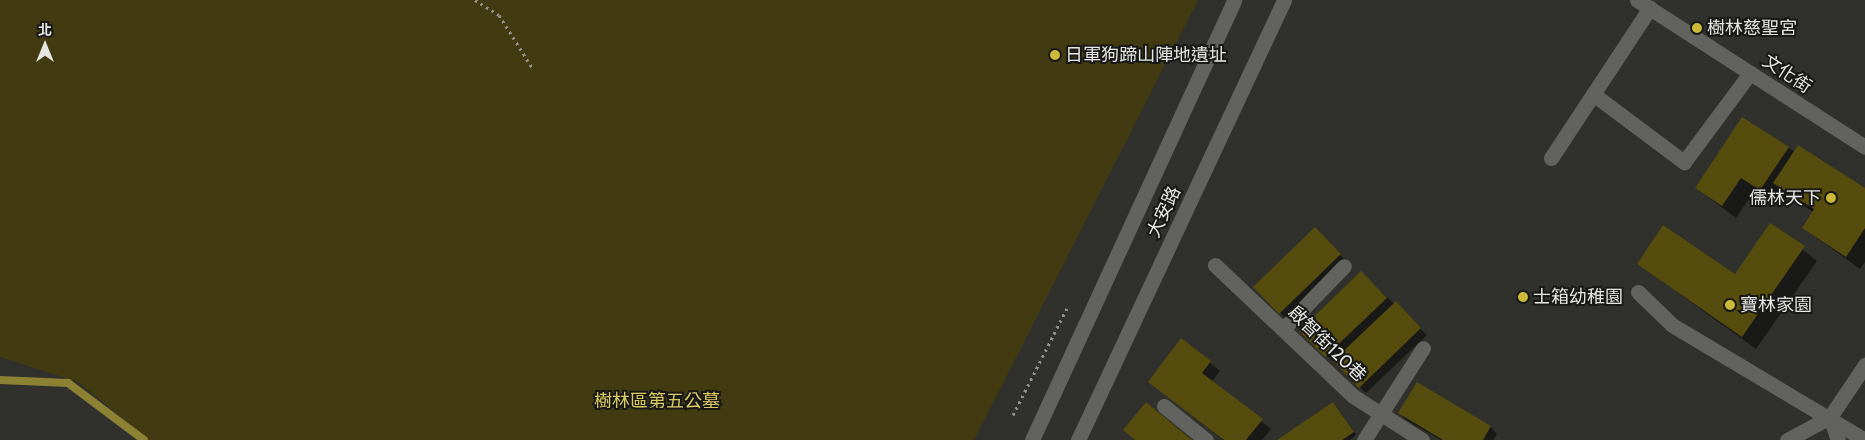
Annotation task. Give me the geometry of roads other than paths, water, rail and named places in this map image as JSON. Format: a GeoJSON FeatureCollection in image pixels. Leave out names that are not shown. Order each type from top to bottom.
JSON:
{"type":"FeatureCollection","features":[{"type":"Feature","properties":{"kind":"street","name":"大安路"},"geometry":{"type":"LineString","coordinates":[[1032,440],[1234,0]]}},
{"type":"Feature","properties":{"kind":"street","name":"大安路"},"geometry":{"type":"LineString","coordinates":[[1078,440],[1284,0]]}},
{"type":"Feature","properties":{"kind":"street","name":"文化街"},"geometry":{"type":"LineString","coordinates":[[1644,4],[1865,147]]}},
{"type":"Feature","properties":{"kind":"street"},"geometry":{"type":"LineString","coordinates":[[1551,158],[1593,94],[1644,4]]}},
{"type":"Feature","properties":{"kind":"street"},"geometry":{"type":"LineString","coordinates":[[1593,94],[1684,162],[1750,73]]}},
{"type":"Feature","properties":{"kind":"street","name":"啟智街120巷"},"geometry":{"type":"LineString","coordinates":[[1215,265],[1284,328],[1353,396],[1422,440]]}},
{"type":"Feature","properties":{"kind":"street"},"geometry":{"type":"LineString","coordinates":[[1284,328],[1344,266]]}},
{"type":"Feature","properties":{"kind":"street"},"geometry":{"type":"LineString","coordinates":[[1638,292],[1672,325],[1830,417],[1865,440]]}},
{"type":"Feature","properties":{"kind":"street"},"geometry":{"type":"LineString","coordinates":[[1364,440],[1423,348]]}},
{"type":"Feature","properties":{"kind":"street"},"geometry":{"type":"LineString","coordinates":[[1787,440],[1830,417],[1865,365]]}},
{"type":"Feature","properties":{"kind":"street"},"geometry":{"type":"LineString","coordinates":[[1164,406],[1206,440]]}},
{"type":"Feature","properties":{"kind":"street"},"geometry":{"type":"LineString","coordinates":[[1830,417],[1838,440]]}},
{"type":"Feature","properties":{"kind":"waterway"},"geometry":{"type":"LineString","coordinates":[[0,380],[68,383],[144,440]]}},
{"type":"Feature","properties":{"kind":"place","name":"樹林慈聖宮"},"geometry":{"type":"Point","coordinates":[1697,28]}},
{"type":"Feature","properties":{"kind":"place","name":"日軍狗蹄山陣地遺址"},"geometry":{"type":"Point","coordinates":[1055,55]}},
{"type":"Feature","properties":{"kind":"place","name":"儒林天下"},"geometry":{"type":"Point","coordinates":[1831,198]}},
{"type":"Feature","properties":{"kind":"place","name":"士箱幼稚園"},"geometry":{"type":"Point","coordinates":[1523,297]}},
{"type":"Feature","properties":{"kind":"place","name":"寶林家園"},"geometry":{"type":"Point","coordinates":[1730,305]}},
{"type":"Feature","properties":{"kind":"park label","name":"樹林區第五公墓"},"geometry":{"type":"Point","coordinates":[657,401]}}]}
